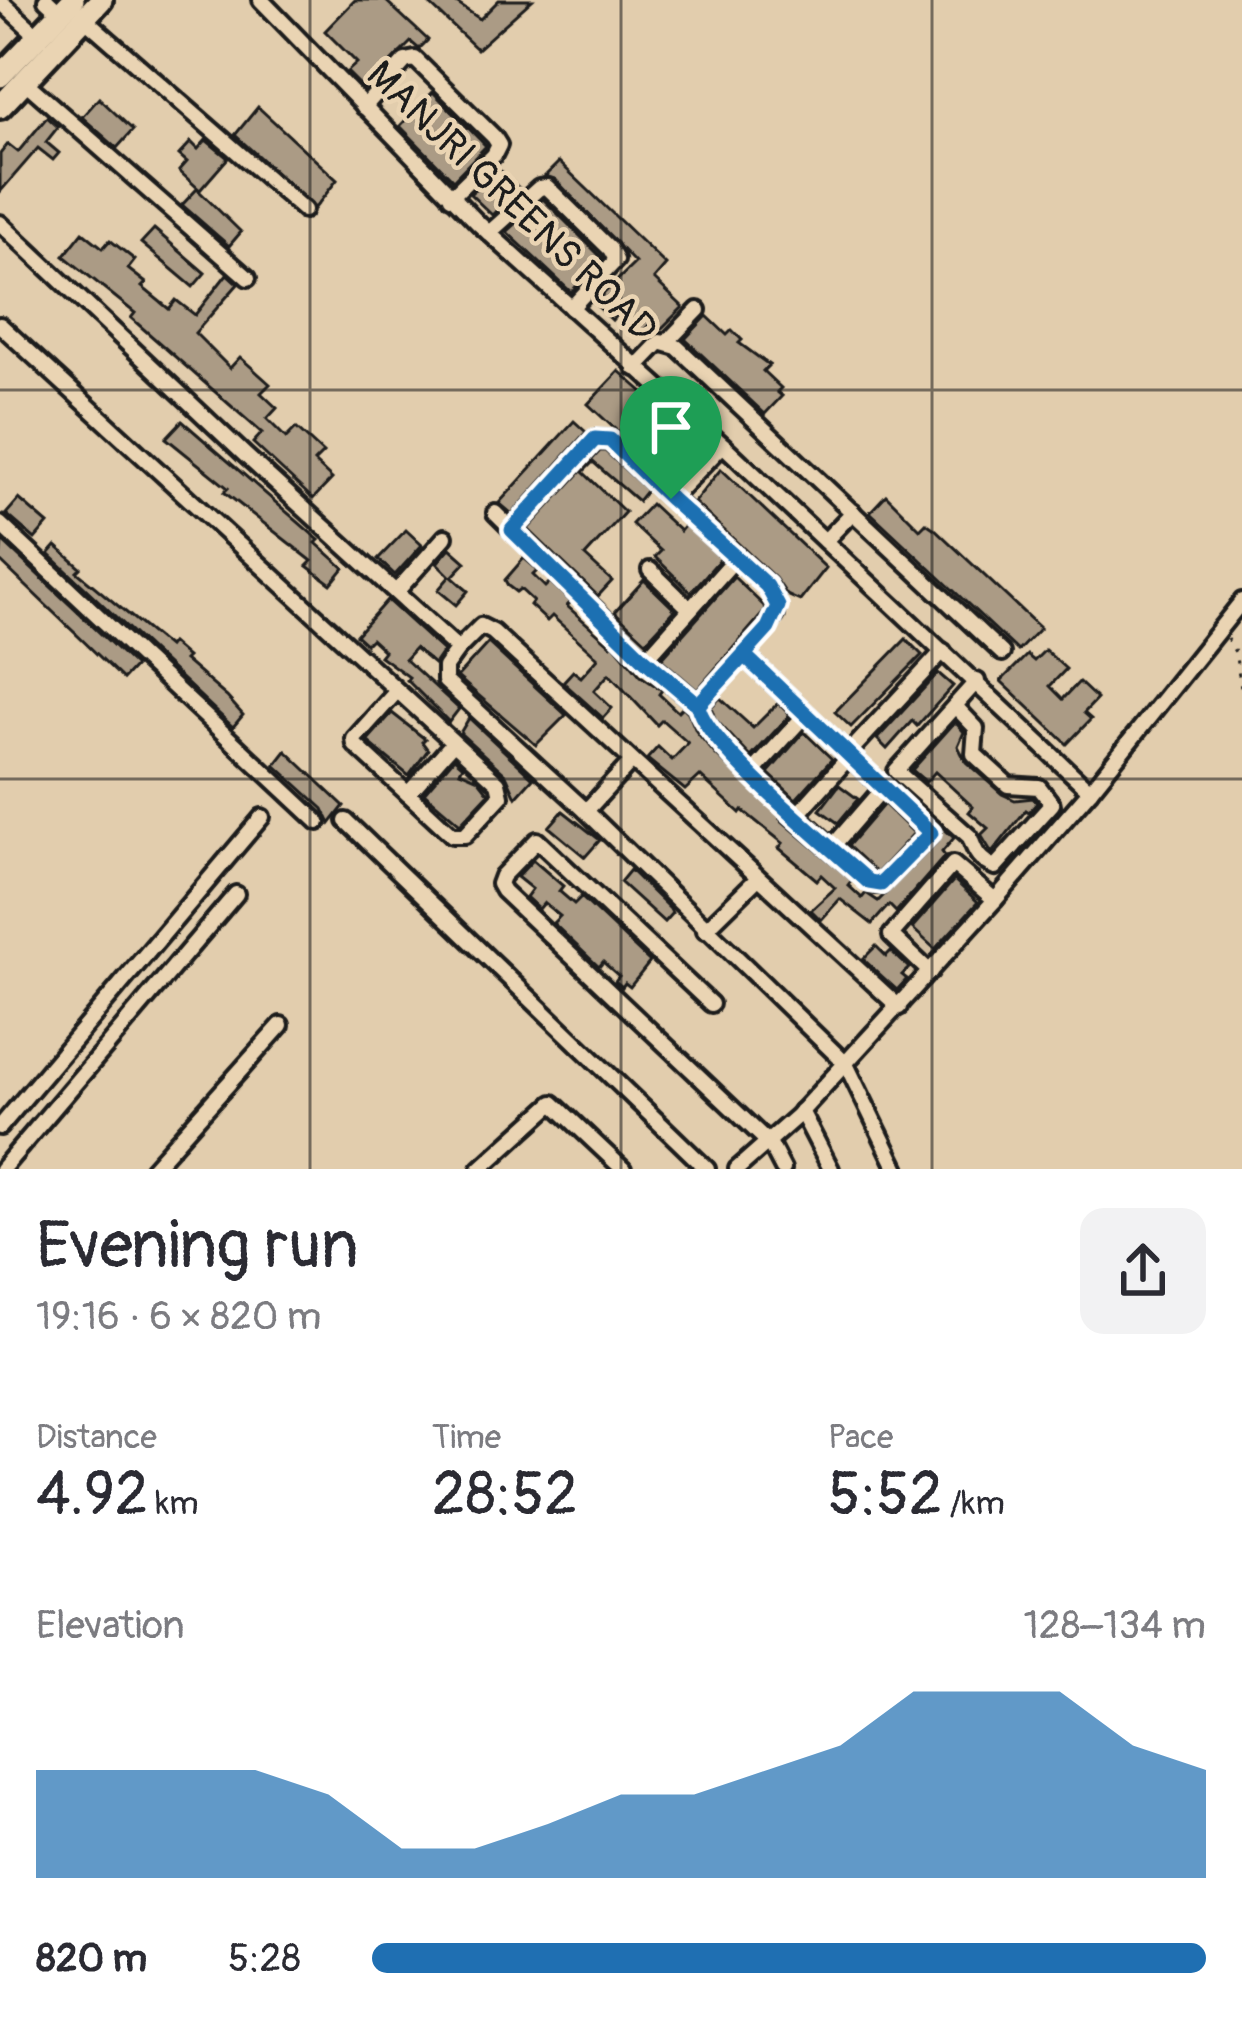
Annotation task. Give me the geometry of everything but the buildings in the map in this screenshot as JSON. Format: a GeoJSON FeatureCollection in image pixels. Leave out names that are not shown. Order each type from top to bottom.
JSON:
{"type":"FeatureCollection","features":[{"type":"Feature","properties":{"kind":"highway"},"geometry":{"type":"LineString","coordinates":[[0,76],[66,8],[101,0]]}},
{"type":"Feature","properties":{"kind":"highway"},"geometry":{"type":"LineString","coordinates":[[0,106],[24,81],[66,8]]}},
{"type":"Feature","properties":{"kind":"street","name":"MANJRI GREENS ROAD"},"geometry":{"type":"LineString","coordinates":[[260,0],[451,197],[1090,790]]}},
{"type":"Feature","properties":{"kind":"street"},"geometry":{"type":"LineString","coordinates":[[0,1],[38,36]]}},
{"type":"Feature","properties":{"kind":"street"},"geometry":{"type":"LineString","coordinates":[[66,8],[304,210]]}},
{"type":"Feature","properties":{"kind":"street"},"geometry":{"type":"LineString","coordinates":[[364,107],[405,61],[415,59],[494,137],[499,146],[494,155],[451,197]]}},
{"type":"Feature","properties":{"kind":"street"},"geometry":{"type":"LineString","coordinates":[[24,81],[248,278]]}},
{"type":"Feature","properties":{"kind":"street"},"geometry":{"type":"LineString","coordinates":[[489,232],[539,188],[547,188],[616,260],[572,308]]}},
{"type":"Feature","properties":{"kind":"street"},"geometry":{"type":"LineString","coordinates":[[0,223],[458,649]]}},
{"type":"Feature","properties":{"kind":"street"},"geometry":{"type":"LineString","coordinates":[[668,341],[698,310]]}},
{"type":"Feature","properties":{"kind":"street"},"geometry":{"type":"LineString","coordinates":[[0,325],[498,783],[500,796],[465,835],[458,836],[355,745],[354,739],[396,692]]}},
{"type":"Feature","properties":{"kind":"street"},"geometry":{"type":"LineString","coordinates":[[634,368],[660,341],[668,341],[1002,652]]}},
{"type":"Feature","properties":{"kind":"street"},"geometry":{"type":"LineString","coordinates":[[512,530],[595,439],[602,437],[767,586],[778,606],[768,628],[698,705]]}},
{"type":"Feature","properties":{"kind":"street"},"geometry":{"type":"LineString","coordinates":[[671,499],[723,445]]}},
{"type":"Feature","properties":{"kind":"street"},"geometry":{"type":"LineString","coordinates":[[825,541],[853,512]]}},
{"type":"Feature","properties":{"kind":"street"},"geometry":{"type":"LineString","coordinates":[[495,513],[645,660],[698,705],[712,734],[752,773],[869,882],[881,884],[931,833],[883,788],[853,750],[806,714],[744,655]]}},
{"type":"Feature","properties":{"kind":"street"},"geometry":{"type":"LineString","coordinates":[[0,524],[318,822]]}},
{"type":"Feature","properties":{"kind":"street"},"geometry":{"type":"LineString","coordinates":[[396,592],[445,537]]}},
{"type":"Feature","properties":{"kind":"street"},"geometry":{"type":"LineString","coordinates":[[645,660],[736,558]]}},
{"type":"Feature","properties":{"kind":"street"},"geometry":{"type":"LineString","coordinates":[[650,570],[690,609]]}},
{"type":"Feature","properties":{"kind":"street"},"geometry":{"type":"LineString","coordinates":[[737,1169],[770,1144],[995,900],[1242,602]]}},
{"type":"Feature","properties":{"kind":"street"},"geometry":{"type":"LineString","coordinates":[[897,1169],[846,1064],[445,681],[445,667],[458,649],[476,628],[487,627],[898,1007]]}},
{"type":"Feature","properties":{"kind":"street"},"geometry":{"type":"LineString","coordinates":[[797,815],[943,651]]}},
{"type":"Feature","properties":{"kind":"street"},"geometry":{"type":"LineString","coordinates":[[955,706],[976,728],[974,754],[1008,785],[1039,787],[1052,804],[995,867],[975,853],[970,837],[896,771],[976,681]]}},
{"type":"Feature","properties":{"kind":"street"},"geometry":{"type":"LineString","coordinates":[[752,773],[806,714]]}},
{"type":"Feature","properties":{"kind":"street"},"geometry":{"type":"LineString","coordinates":[[407,794],[453,743]]}},
{"type":"Feature","properties":{"kind":"street"},"geometry":{"type":"LineString","coordinates":[[586,811],[631,762]]}},
{"type":"Feature","properties":{"kind":"street"},"geometry":{"type":"LineString","coordinates":[[832,848],[883,788]]}},
{"type":"Feature","properties":{"kind":"street"},"geometry":{"type":"LineString","coordinates":[[0,1127],[262,817]]}},
{"type":"Feature","properties":{"kind":"street"},"geometry":{"type":"LineString","coordinates":[[346,821],[706,1169]]}},
{"type":"Feature","properties":{"kind":"street"},"geometry":{"type":"LineString","coordinates":[[711,1004],[537,840],[502,876],[503,891],[770,1144],[783,1169]]}},
{"type":"Feature","properties":{"kind":"street"},"geometry":{"type":"LineString","coordinates":[[930,972],[891,935],[953,865],[995,900]]}},
{"type":"Feature","properties":{"kind":"street"},"geometry":{"type":"LineString","coordinates":[[705,930],[756,880]]}},
{"type":"Feature","properties":{"kind":"street"},"geometry":{"type":"LineString","coordinates":[[2,1169],[236,894]]}},
{"type":"Feature","properties":{"kind":"street"},"geometry":{"type":"LineString","coordinates":[[152,1169],[281,1025]]}},
{"type":"Feature","properties":{"kind":"street"},"geometry":{"type":"LineString","coordinates":[[480,1169],[553,1102],[623,1169]]}},
{"type":"Feature","properties":{"kind":"street"},"geometry":{"type":"LineString","coordinates":[[801,1111],[831,1169]]}},
{"type":"Feature","properties":{"kind":"path"},"geometry":{"type":"LineString","coordinates":[[1220,626],[1234,652],[1242,694]]}},
{"type":"Feature","properties":{"kind":"shaded area"},"geometry":{"type":"Polygon","coordinates":[[[954,861],[992,895],[915,978],[878,943],[954,861]]]}},
{"type":"Feature","properties":{"kind":"route"},"geometry":{"type":"LineString","coordinates":[[671,499],[602,437],[595,439],[512,530],[698,705],[744,655],[931,833],[881,884],[869,882],[723,747],[700,714],[698,705],[768,628],[778,606],[767,586],[671,499]]}}]}
